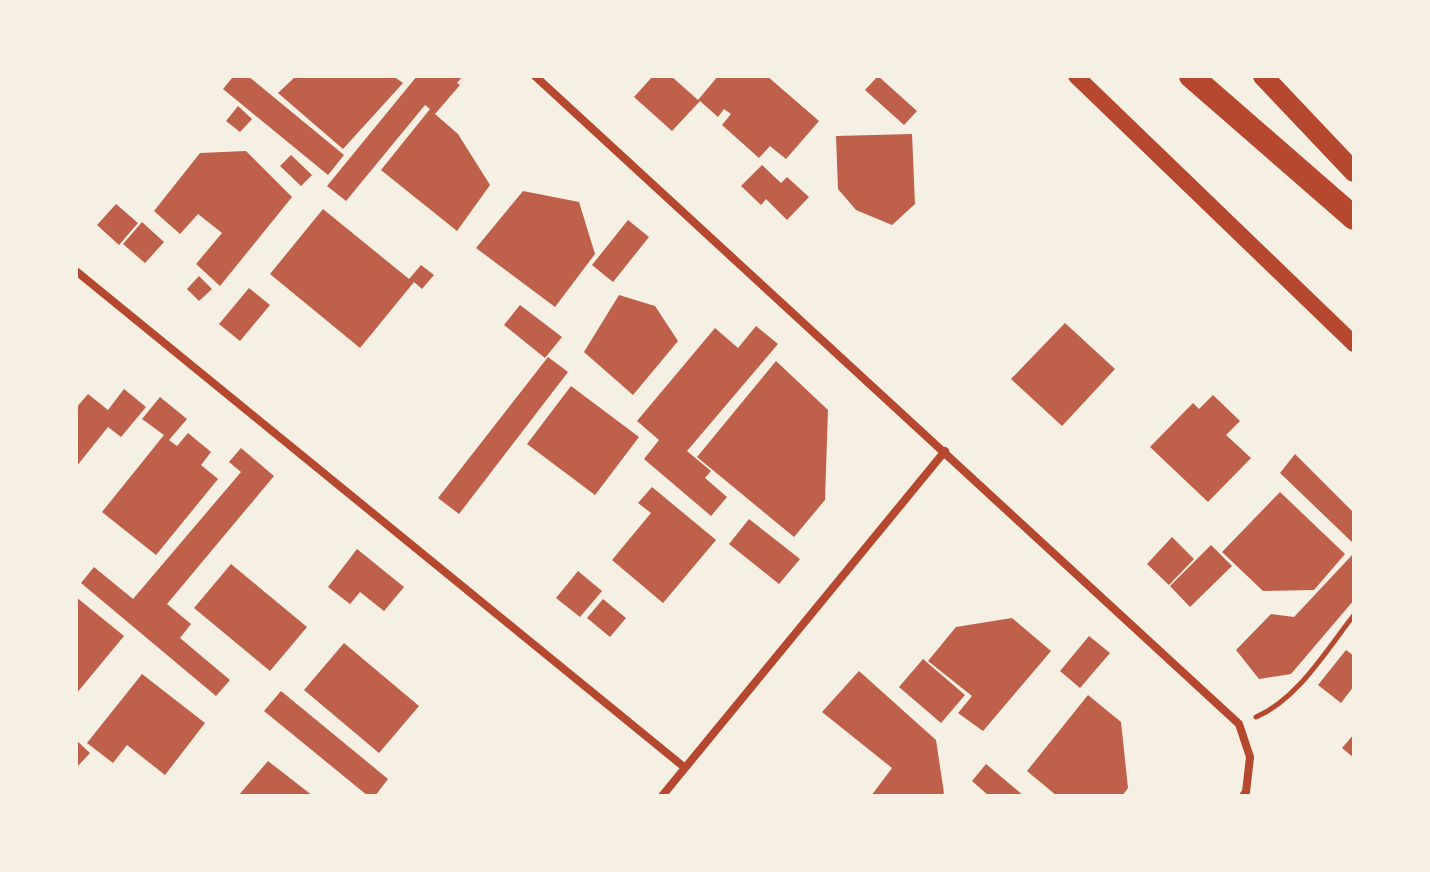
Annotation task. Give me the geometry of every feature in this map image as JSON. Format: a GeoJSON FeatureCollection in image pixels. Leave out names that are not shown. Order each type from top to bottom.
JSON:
{"type":"FeatureCollection","features":[{"type":"Feature","properties":{"kind":"highway"},"geometry":{"type":"LineString","coordinates":[[1191,76],[1354,218]]}},
{"type":"Feature","properties":{"kind":"main road"},"geometry":{"type":"LineString","coordinates":[[1076,76],[1354,344]]}},
{"type":"Feature","properties":{"kind":"main road"},"geometry":{"type":"LineString","coordinates":[[1263,76],[1354,172]]}},
{"type":"Feature","properties":{"kind":"street"},"geometry":{"type":"LineString","coordinates":[[535,76],[1239,724],[1250,757],[1243,796]]}},
{"type":"Feature","properties":{"kind":"street"},"geometry":{"type":"LineString","coordinates":[[76,271],[684,767]]}},
{"type":"Feature","properties":{"kind":"street"},"geometry":{"type":"LineString","coordinates":[[662,796],[945,451]]}},
{"type":"Feature","properties":{"kind":"path"},"geometry":{"type":"LineString","coordinates":[[1239,724],[1281,701],[1354,615]]}},
{"type":"Feature","properties":{"kind":"building"},"geometry":{"type":"Polygon","coordinates":[[[230,76],[248,76],[344,155],[328,175],[223,89],[232,78],[230,76]]]}},
{"type":"Feature","properties":{"kind":"building"},"geometry":{"type":"Polygon","coordinates":[[[296,76],[393,76],[403,83],[343,149],[278,93],[296,76]]]}},
{"type":"Feature","properties":{"kind":"building"},"geometry":{"type":"Polygon","coordinates":[[[417,76],[463,76],[457,83],[460,85],[435,114],[458,134],[490,185],[457,231],[381,170],[430,109],[425,105],[346,201],[327,186],[417,76]]]}},
{"type":"Feature","properties":{"kind":"building"},"geometry":{"type":"Polygon","coordinates":[[[653,76],[671,76],[698,100],[718,76],[767,76],[819,121],[786,159],[770,146],[759,158],[722,125],[731,114],[724,109],[718,117],[700,101],[672,131],[634,97],[653,76]]]}},
{"type":"Feature","properties":{"kind":"building"},"geometry":{"type":"Polygon","coordinates":[[[878,76],[917,111],[904,125],[865,90],[878,76]]]}},
{"type":"Feature","properties":{"kind":"building"},"geometry":{"type":"Polygon","coordinates":[[[238,106],[252,119],[240,132],[226,121],[238,106]]]}},
{"type":"Feature","properties":{"kind":"building"},"geometry":{"type":"Polygon","coordinates":[[[912,134],[915,204],[892,225],[856,210],[838,189],[836,136],[912,134]]]}},
{"type":"Feature","properties":{"kind":"building"},"geometry":{"type":"Polygon","coordinates":[[[246,151],[292,197],[220,286],[196,264],[222,233],[198,214],[180,234],[154,211],[200,153],[246,151]]]}},
{"type":"Feature","properties":{"kind":"building"},"geometry":{"type":"Polygon","coordinates":[[[291,155],[312,175],[301,186],[280,166],[291,155]]]}},
{"type":"Feature","properties":{"kind":"building"},"geometry":{"type":"Polygon","coordinates":[[[762,165],[781,183],[787,177],[809,197],[787,220],[766,199],[761,205],[741,186],[762,165]]]}},
{"type":"Feature","properties":{"kind":"building"},"geometry":{"type":"Polygon","coordinates":[[[523,191],[579,202],[595,254],[555,307],[476,248],[523,191]]]}},
{"type":"Feature","properties":{"kind":"building"},"geometry":{"type":"Polygon","coordinates":[[[116,204],[138,223],[119,245],[97,225],[116,204]]]}},
{"type":"Feature","properties":{"kind":"building"},"geometry":{"type":"Polygon","coordinates":[[[323,209],[409,279],[421,265],[434,275],[422,289],[414,282],[360,348],[270,274],[323,209]]]}},
{"type":"Feature","properties":{"kind":"building"},"geometry":{"type":"Polygon","coordinates":[[[628,220],[649,237],[613,282],[592,265],[628,220]]]}},
{"type":"Feature","properties":{"kind":"building"},"geometry":{"type":"Polygon","coordinates":[[[142,222],[164,242],[145,263],[123,244],[142,222]]]}},
{"type":"Feature","properties":{"kind":"building"},"geometry":{"type":"Polygon","coordinates":[[[199,276],[212,289],[199,301],[187,289],[199,276]]]}},
{"type":"Feature","properties":{"kind":"building"},"geometry":{"type":"Polygon","coordinates":[[[249,288],[270,305],[240,341],[219,324],[249,288]]]}},
{"type":"Feature","properties":{"kind":"building"},"geometry":{"type":"Polygon","coordinates":[[[619,295],[655,306],[678,341],[633,395],[584,352],[619,295]]]}},
{"type":"Feature","properties":{"kind":"building"},"geometry":{"type":"Polygon","coordinates":[[[520,305],[562,337],[545,358],[504,325],[520,305]]]}},
{"type":"Feature","properties":{"kind":"building"},"geometry":{"type":"Polygon","coordinates":[[[1065,323],[1115,369],[1062,426],[1011,379],[1065,323]]]}},
{"type":"Feature","properties":{"kind":"building"},"geometry":{"type":"Polygon","coordinates":[[[756,326],[778,344],[687,451],[711,471],[705,478],[727,497],[711,516],[644,459],[659,440],[637,421],[715,328],[738,348],[756,326]]]}},
{"type":"Feature","properties":{"kind":"building"},"geometry":{"type":"Polygon","coordinates":[[[548,357],[568,372],[459,514],[438,498],[548,357]]]}},
{"type":"Feature","properties":{"kind":"building"},"geometry":{"type":"Polygon","coordinates":[[[776,361],[828,410],[825,500],[794,537],[697,457],[776,361]]]}},
{"type":"Feature","properties":{"kind":"building"},"geometry":{"type":"Polygon","coordinates":[[[571,386],[639,437],[595,495],[527,444],[571,386]]]}},
{"type":"Feature","properties":{"kind":"building"},"geometry":{"type":"Polygon","coordinates":[[[124,389],[146,407],[121,437],[108,427],[76,467],[76,408],[88,394],[108,410],[124,389]]]}},
{"type":"Feature","properties":{"kind":"building"},"geometry":{"type":"Polygon","coordinates":[[[1213,395],[1240,421],[1226,435],[1251,458],[1208,502],[1150,447],[1193,403],[1199,409],[1213,395]]]}},
{"type":"Feature","properties":{"kind":"building"},"geometry":{"type":"Polygon","coordinates":[[[160,397],[187,419],[169,440],[177,446],[188,433],[211,452],[201,465],[218,479],[156,555],[102,512],[164,435],[142,419],[160,397]]]}},
{"type":"Feature","properties":{"kind":"building"},"geometry":{"type":"Polygon","coordinates":[[[241,448],[274,476],[167,604],[191,624],[180,638],[230,680],[216,696],[81,583],[94,567],[133,599],[241,472],[229,462],[241,448]]]}},
{"type":"Feature","properties":{"kind":"building"},"geometry":{"type":"Polygon","coordinates":[[[1295,454],[1354,513],[1354,544],[1280,473],[1295,454]]]}},
{"type":"Feature","properties":{"kind":"building"},"geometry":{"type":"Polygon","coordinates":[[[652,487],[716,540],[663,603],[612,560],[651,513],[638,503],[652,487]]]}},
{"type":"Feature","properties":{"kind":"building"},"geometry":{"type":"Polygon","coordinates":[[[1280,492],[1345,554],[1314,590],[1263,591],[1222,552],[1280,492]]]}},
{"type":"Feature","properties":{"kind":"building"},"geometry":{"type":"Polygon","coordinates":[[[749,519],[800,559],[779,584],[729,544],[749,519]]]}},
{"type":"Feature","properties":{"kind":"building"},"geometry":{"type":"Polygon","coordinates":[[[1172,537],[1194,559],[1169,585],[1147,564],[1172,537]]]}},
{"type":"Feature","properties":{"kind":"building"},"geometry":{"type":"Polygon","coordinates":[[[1211,545],[1232,566],[1190,607],[1170,586],[1211,545]]]}},
{"type":"Feature","properties":{"kind":"building"},"geometry":{"type":"Polygon","coordinates":[[[357,549],[404,587],[384,611],[360,592],[350,604],[328,587],[357,549]]]}},
{"type":"Feature","properties":{"kind":"building"},"geometry":{"type":"Polygon","coordinates":[[[1354,553],[1354,600],[1291,674],[1259,679],[1236,650],[1271,614],[1294,617],[1354,553]]]}},
{"type":"Feature","properties":{"kind":"building"},"geometry":{"type":"Polygon","coordinates":[[[231,564],[307,627],[270,671],[194,608],[231,564]]]}},
{"type":"Feature","properties":{"kind":"building"},"geometry":{"type":"Polygon","coordinates":[[[578,571],[602,591],[580,617],[556,598],[578,571]]]}},
{"type":"Feature","properties":{"kind":"building"},"geometry":{"type":"Polygon","coordinates":[[[76,597],[124,636],[76,694],[76,597]]]}},
{"type":"Feature","properties":{"kind":"building"},"geometry":{"type":"Polygon","coordinates":[[[603,599],[626,618],[610,637],[587,618],[603,599]]]}},
{"type":"Feature","properties":{"kind":"building"},"geometry":{"type":"Polygon","coordinates":[[[1012,618],[1051,651],[983,731],[958,713],[972,696],[928,661],[956,627],[1012,618]]]}},
{"type":"Feature","properties":{"kind":"building"},"geometry":{"type":"Polygon","coordinates":[[[1089,636],[1110,653],[1080,688],[1060,671],[1089,636]]]}},
{"type":"Feature","properties":{"kind":"building"},"geometry":{"type":"Polygon","coordinates":[[[344,643],[419,706],[379,753],[304,690],[344,643]]]}},
{"type":"Feature","properties":{"kind":"building"},"geometry":{"type":"Polygon","coordinates":[[[1346,650],[1354,656],[1354,686],[1341,703],[1318,685],[1346,650]]]}},
{"type":"Feature","properties":{"kind":"building"},"geometry":{"type":"Polygon","coordinates":[[[923,659],[965,695],[941,723],[899,687],[923,659]]]}},
{"type":"Feature","properties":{"kind":"building"},"geometry":{"type":"Polygon","coordinates":[[[859,671],[936,740],[944,793],[941,796],[871,796],[892,768],[822,712],[859,671]]]}},
{"type":"Feature","properties":{"kind":"building"},"geometry":{"type":"Polygon","coordinates":[[[142,674],[205,723],[165,775],[127,745],[113,763],[87,743],[142,674]]]}},
{"type":"Feature","properties":{"kind":"building"},"geometry":{"type":"Polygon","coordinates":[[[281,691],[388,779],[375,796],[368,796],[264,711],[281,691]]]}},
{"type":"Feature","properties":{"kind":"building"},"geometry":{"type":"Polygon","coordinates":[[[1088,695],[1121,722],[1128,788],[1122,796],[1057,796],[1027,771],[1088,695]]]}},
{"type":"Feature","properties":{"kind":"building"},"geometry":{"type":"Polygon","coordinates":[[[1354,734],[1354,758],[1342,748],[1354,734]]]}},
{"type":"Feature","properties":{"kind":"building"},"geometry":{"type":"Polygon","coordinates":[[[76,740],[90,753],[76,768],[76,740]]]}},
{"type":"Feature","properties":{"kind":"building"},"geometry":{"type":"Polygon","coordinates":[[[268,761],[313,796],[238,796],[268,761]]]}},
{"type":"Feature","properties":{"kind":"building"},"geometry":{"type":"Polygon","coordinates":[[[986,764],[1024,796],[989,796],[972,781],[986,764]]]}}]}
